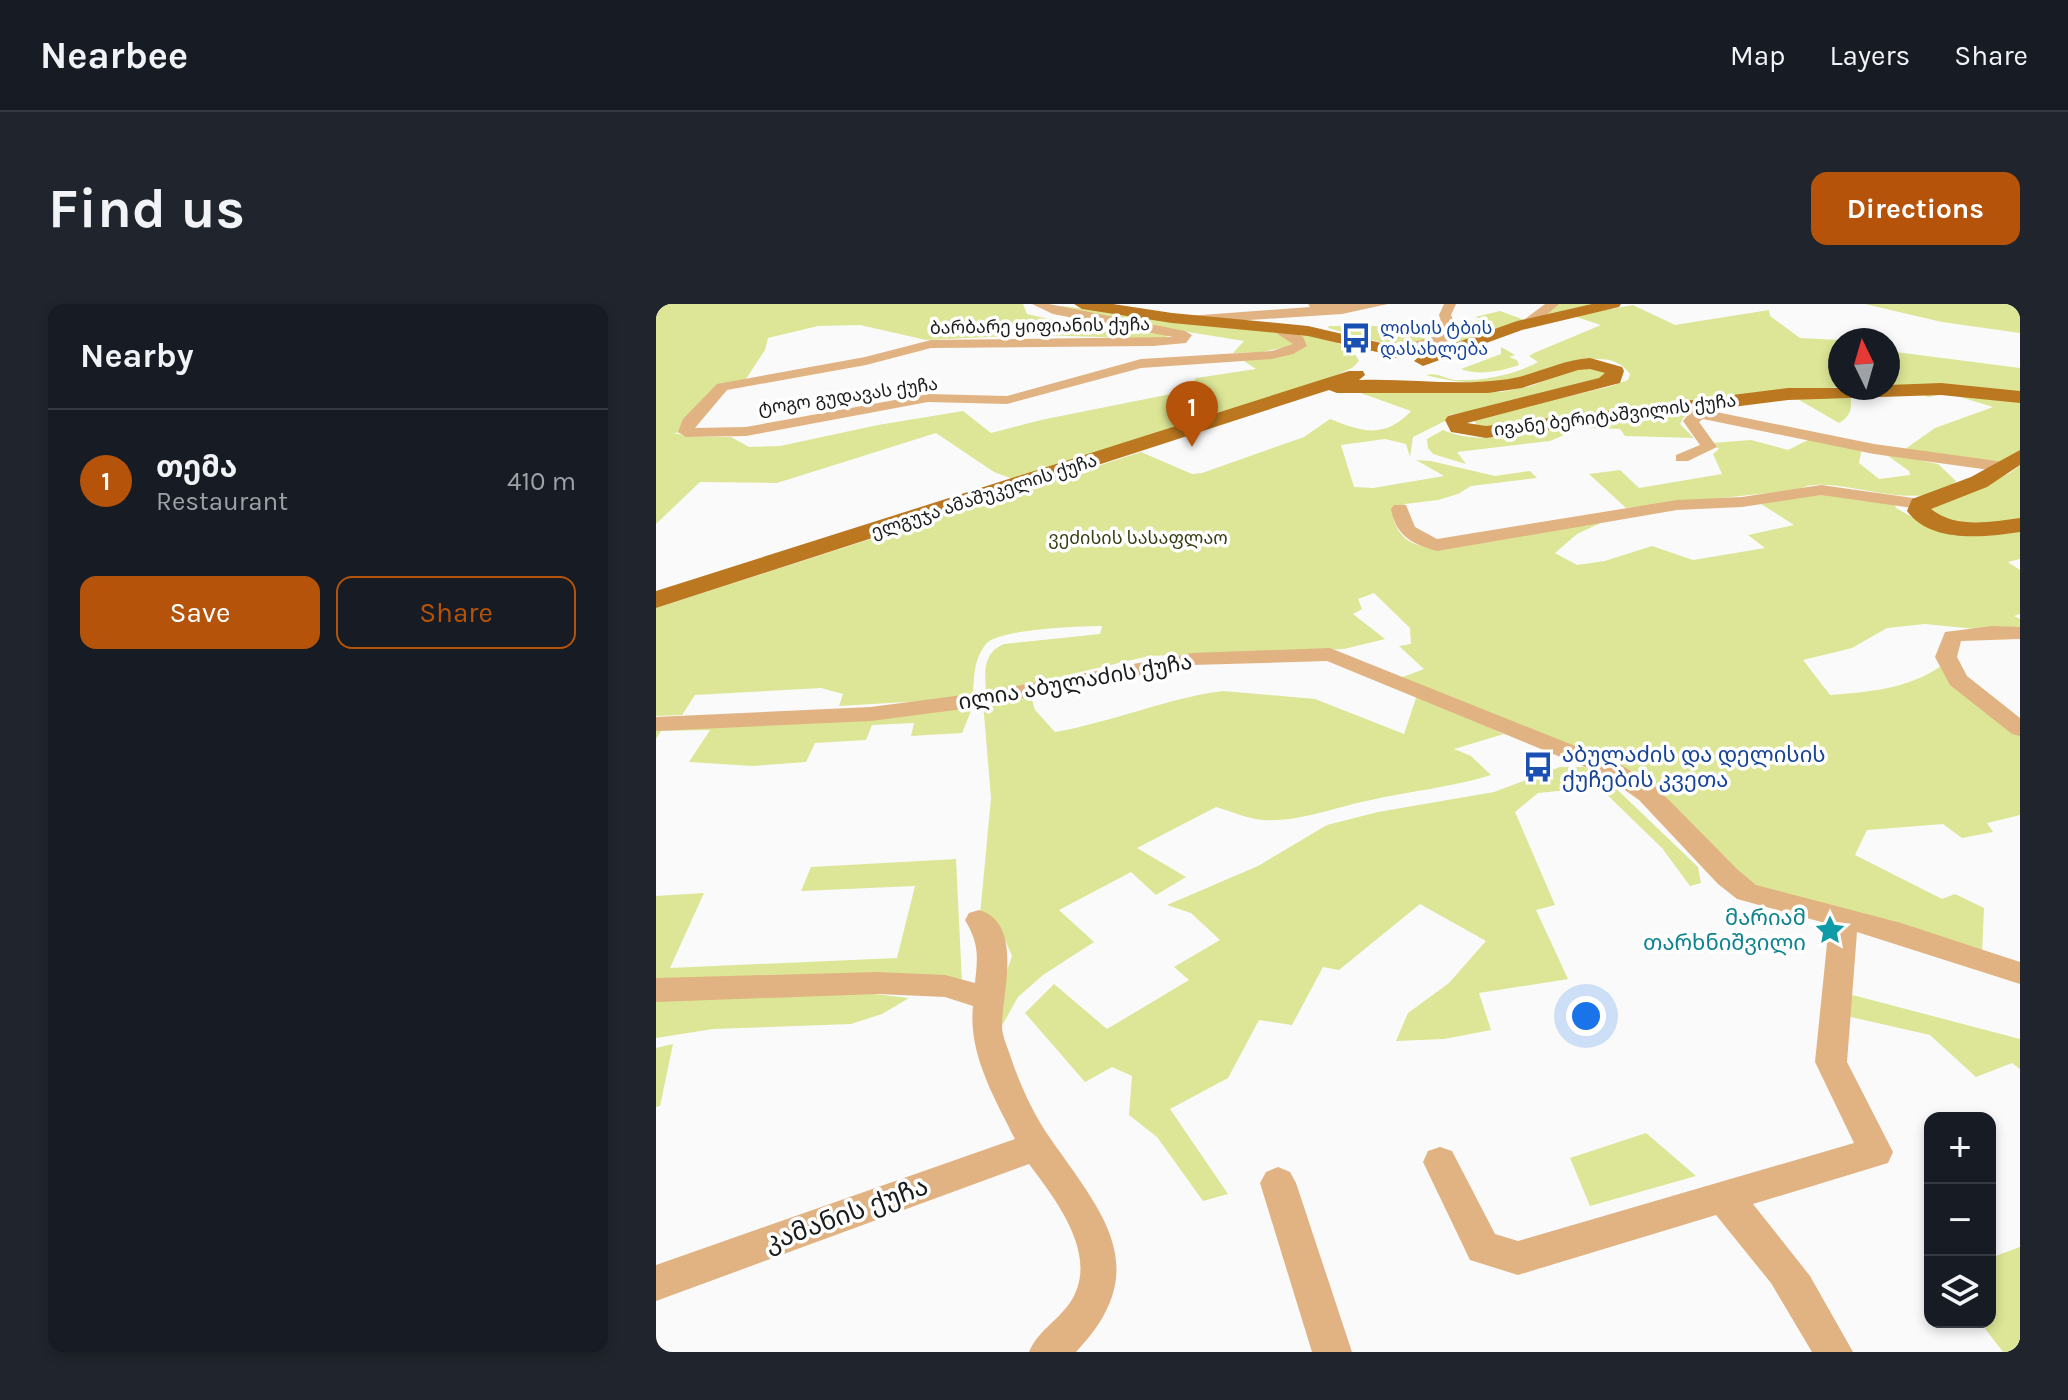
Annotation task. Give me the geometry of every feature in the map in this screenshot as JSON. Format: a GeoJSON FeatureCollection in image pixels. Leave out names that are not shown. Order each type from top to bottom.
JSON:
{"type":"FeatureCollection","features":[{"type":"Feature","properties":{"kind":"main road"},"geometry":{"type":"LineString","coordinates":[[1082,304],[1338,338],[1363,347],[1429,381],[1458,386]]}},
{"type":"Feature","properties":{"kind":"main road"},"geometry":{"type":"LineString","coordinates":[[1324,389],[1393,364],[1442,352],[1530,322],[1613,304]]}},
{"type":"Feature","properties":{"kind":"main road"},"geometry":{"type":"LineString","coordinates":[[1324,389],[1367,364],[1363,347]]}},
{"type":"Feature","properties":{"kind":"main road"},"geometry":{"type":"LineString","coordinates":[[1429,381],[1418,369],[1442,352]]}},
{"type":"Feature","properties":{"kind":"main road","name":"ივანე ბერიტაშვილის ქუჩა"},"geometry":{"type":"LineString","coordinates":[[1458,386],[1519,384],[1579,364],[1593,363],[1615,371],[1613,379],[1606,382],[1455,420],[1454,424],[1462,430],[1486,432],[1744,398],[1910,388],[2020,397]]}},
{"type":"Feature","properties":{"kind":"main road"},"geometry":{"type":"LineString","coordinates":[[1393,364],[1415,382],[1458,386]]}},
{"type":"Feature","properties":{"kind":"main road"},"geometry":{"type":"LineString","coordinates":[[1324,389],[1458,386]]}},
{"type":"Feature","properties":{"kind":"main road","name":"ელგუჯა ამაშუკელის ქუჩა"},"geometry":{"type":"LineString","coordinates":[[656,600],[1324,389]]}},
{"type":"Feature","properties":{"kind":"main road"},"geometry":{"type":"LineString","coordinates":[[2012,462],[1979,482],[1920,504],[1919,511],[1925,517],[1951,526],[1983,530],[2020,525]]}},
{"type":"Feature","properties":{"kind":"street","name":"ბარბარე ყიფიანის ქუჩა"},"geometry":{"type":"LineString","coordinates":[[699,433],[686,432],[688,422],[722,387],[866,361],[931,344],[1153,342],[1181,340],[1185,335],[1053,310],[1038,304]]}},
{"type":"Feature","properties":{"kind":"street"},"geometry":{"type":"LineString","coordinates":[[1188,320],[1315,307],[1342,310],[1382,304]]}},
{"type":"Feature","properties":{"kind":"street"},"geometry":{"type":"LineString","coordinates":[[1393,364],[1452,335],[1445,315],[1450,304]]}},
{"type":"Feature","properties":{"kind":"street"},"geometry":{"type":"LineString","coordinates":[[1530,322],[1553,304]]}},
{"type":"Feature","properties":{"kind":"street","name":"ტოგო გუდავას ქუჩა"},"geometry":{"type":"LineString","coordinates":[[699,433],[821,419],[929,398],[1006,400],[1157,361],[1249,356],[1291,351],[1300,346],[1298,340],[1278,328]]}},
{"type":"Feature","properties":{"kind":"street"},"geometry":{"type":"LineString","coordinates":[[1682,458],[1709,447],[1691,421],[1697,413],[1708,406],[1744,398]]}},
{"type":"Feature","properties":{"kind":"street"},"geometry":{"type":"LineString","coordinates":[[1697,413],[1874,449],[2012,462]]}},
{"type":"Feature","properties":{"kind":"street"},"geometry":{"type":"LineString","coordinates":[[1400,509],[1406,530],[1417,541],[1437,545],[1677,505],[1742,502],[1821,490],[1920,504]]}},
{"type":"Feature","properties":{"kind":"street"},"geometry":{"type":"LineString","coordinates":[[2020,633],[1952,636],[1946,657],[1958,680],[2020,729]]}},
{"type":"Feature","properties":{"kind":"street","name":"ილია აბულაძის ქუჩა"},"geometry":{"type":"LineString","coordinates":[[656,724],[871,714],[978,700],[1192,659],[1330,654],[1611,769],[1648,794],[1728,877],[1747,892],[1901,933],[2020,973]]}},
{"type":"Feature","properties":{"kind":"street"},"geometry":{"type":"LineString","coordinates":[[1440,1162],[1483,1248],[1518,1258],[1876,1152],[1831,1062],[1844,919]]}},
{"type":"Feature","properties":{"kind":"street"},"geometry":{"type":"LineString","coordinates":[[979,920],[989,934],[993,956],[986,1030],[1014,1107],[1036,1146],[1074,1197],[1098,1252],[1097,1290],[1082,1318],[1049,1352]]}},
{"type":"Feature","properties":{"kind":"street"},"geometry":{"type":"LineString","coordinates":[[656,990],[878,983],[945,986],[987,998]]}},
{"type":"Feature","properties":{"kind":"street","name":"კამანის ქუჩა"},"geometry":{"type":"LineString","coordinates":[[656,1283],[1036,1146]]}},
{"type":"Feature","properties":{"kind":"street"},"geometry":{"type":"LineString","coordinates":[[1278,1183],[1332,1352]]}},
{"type":"Feature","properties":{"kind":"street"},"geometry":{"type":"LineString","coordinates":[[1722,1197],[1754,1229],[1800,1290],[1833,1352]]}},
{"type":"Feature","properties":{"kind":"green space"},"geometry":{"type":"Polygon","coordinates":[[[656,304],[1023,304],[1027,314],[1049,319],[1171,335],[1160,339],[1037,335],[926,340],[860,325],[818,326],[768,338],[765,350],[744,382],[728,385],[686,432],[673,433],[694,437],[731,437],[749,447],[780,446],[963,411],[991,433],[1186,391],[1196,378],[1256,369],[1238,357],[1296,351],[1294,333],[1340,344],[1359,361],[1352,368],[1317,384],[1013,479],[994,472],[936,433],[777,483],[700,482],[656,524],[656,304]]]}},
{"type":"Feature","properties":{"kind":"green space"},"geometry":{"type":"Polygon","coordinates":[[[1553,304],[1612,304],[1434,349],[1408,350],[1328,328],[1398,326],[1396,332],[1442,342],[1452,332],[1474,326],[1467,323],[1483,319],[1475,317],[1500,311],[1530,322],[1553,304]]]}},
{"type":"Feature","properties":{"kind":"green space"},"geometry":{"type":"Polygon","coordinates":[[[1865,304],[2020,304],[2020,333],[1942,322],[1865,304]]]}},
{"type":"Feature","properties":{"kind":"green space"},"geometry":{"type":"Polygon","coordinates":[[[1633,305],[1675,325],[1769,310],[1770,316],[1800,338],[1828,339],[1828,388],[1714,398],[1500,428],[1477,425],[1473,419],[1612,386],[1628,380],[1630,374],[1616,362],[1590,359],[1524,378],[1496,382],[1453,381],[1426,375],[1466,380],[1519,370],[1538,362],[1529,356],[1534,353],[1601,325],[1573,316],[1633,305]]]}},
{"type":"Feature","properties":{"kind":"green space"},"geometry":{"type":"Polygon","coordinates":[[[1062,306],[1273,332],[1293,340],[1295,345],[1262,352],[1233,353],[1244,341],[1058,308],[1062,306]]]}},
{"type":"Feature","properties":{"kind":"green space"},"geometry":{"type":"Polygon","coordinates":[[[1501,347],[1515,355],[1509,357],[1517,360],[1519,365],[1490,372],[1461,369],[1501,354],[1501,347]]]}},
{"type":"Feature","properties":{"kind":"green space"},"geometry":{"type":"Polygon","coordinates":[[[1900,353],[2020,368],[2020,394],[1946,385],[1900,385],[1900,353]]]}},
{"type":"Feature","properties":{"kind":"green space","name":"ვეძისის სასაფლაო"},"geometry":{"type":"Polygon","coordinates":[[[1577,368],[1598,368],[1606,373],[1605,377],[1492,407],[1449,415],[1445,421],[1413,437],[1410,457],[1406,444],[1385,439],[1341,445],[1354,487],[1373,488],[1444,476],[1416,460],[1495,476],[1530,471],[1537,478],[1471,486],[1438,500],[1405,504],[1393,518],[1406,539],[1429,547],[1605,521],[1577,534],[1555,553],[1577,565],[1605,561],[1652,546],[1693,560],[1765,548],[1748,535],[1794,525],[1761,504],[1829,492],[1894,503],[1896,508],[1911,516],[1941,528],[1987,534],[2020,531],[2020,559],[2008,562],[2020,570],[2020,614],[2014,616],[2020,619],[2020,629],[1986,630],[1925,624],[1887,628],[1852,648],[1803,660],[1830,695],[1874,691],[1902,684],[1941,666],[2020,729],[2020,815],[1987,823],[1993,832],[1962,838],[1943,824],[1867,830],[1855,855],[1942,899],[1955,894],[1984,908],[1982,955],[1751,888],[1640,780],[1400,678],[1424,669],[1399,646],[1411,644],[1410,628],[1374,593],[1358,599],[1362,609],[1353,614],[1385,639],[1344,649],[1149,656],[986,694],[986,664],[997,648],[1004,644],[1100,634],[1102,626],[1041,629],[1006,635],[986,644],[976,663],[973,698],[839,706],[843,694],[821,688],[695,695],[682,715],[656,716],[656,608],[1141,452],[1192,474],[1202,473],[1304,437],[1330,419],[1363,430],[1373,430],[1392,426],[1411,411],[1355,391],[1501,392],[1531,386],[1577,368]]]}},
{"type":"Feature","properties":{"kind":"green space"},"geometry":{"type":"Polygon","coordinates":[[[1915,391],[1966,393],[2020,401],[2020,450],[1999,464],[1901,452],[1935,428],[1993,407],[1947,393],[1928,397],[1915,391]]]}},
{"type":"Feature","properties":{"kind":"green space"},"geometry":{"type":"Polygon","coordinates":[[[1828,395],[1828,400],[1851,400],[1850,411],[1839,423],[1794,397],[1828,395]]]}},
{"type":"Feature","properties":{"kind":"green space"},"geometry":{"type":"Polygon","coordinates":[[[1700,407],[1684,417],[1680,424],[1694,438],[1625,436],[1620,429],[1589,428],[1599,423],[1700,407]]]}},
{"type":"Feature","properties":{"kind":"green space"},"geometry":{"type":"Polygon","coordinates":[[[1566,428],[1571,432],[1550,441],[1457,452],[1466,464],[1433,454],[1428,448],[1427,439],[1443,430],[1457,435],[1487,438],[1566,428]]]}},
{"type":"Feature","properties":{"kind":"green space"},"geometry":{"type":"Polygon","coordinates":[[[1812,438],[1862,448],[1859,463],[1879,479],[1910,475],[1909,471],[1884,453],[1938,464],[1956,481],[1943,490],[1927,495],[1909,496],[1814,485],[1796,490],[1626,508],[1589,474],[1620,470],[1639,488],[1722,474],[1713,454],[1719,449],[1712,443],[1751,440],[1788,450],[1812,438]]]}},
{"type":"Feature","properties":{"kind":"green space"},"geometry":{"type":"Polygon","coordinates":[[[2020,465],[2020,521],[1965,525],[1933,514],[1929,507],[2010,473],[2020,465]]]}},
{"type":"Feature","properties":{"kind":"green space"},"geometry":{"type":"Polygon","coordinates":[[[1223,691],[1315,699],[1404,734],[1417,695],[1504,734],[1454,749],[1471,756],[1491,775],[1291,819],[1257,819],[1216,807],[1137,848],[1186,877],[1156,895],[1131,872],[1059,910],[1094,942],[1043,975],[1018,997],[999,1031],[1004,979],[1012,956],[999,926],[980,915],[991,798],[983,702],[1030,693],[1035,710],[1055,732],[1223,691]]]}},
{"type":"Feature","properties":{"kind":"green space"},"geometry":{"type":"Polygon","coordinates":[[[973,706],[962,733],[911,736],[914,723],[872,725],[866,740],[815,743],[806,762],[753,766],[689,762],[710,730],[661,731],[656,739],[656,728],[973,706]]]}},
{"type":"Feature","properties":{"kind":"green space"},"geometry":{"type":"Polygon","coordinates":[[[1560,767],[1584,767],[1602,775],[1698,867],[1701,883],[1690,886],[1662,848],[1599,787],[1538,793],[1515,812],[1555,905],[1536,910],[1568,979],[1479,993],[1491,1030],[1444,1039],[1396,1041],[1408,1013],[1449,983],[1486,941],[1420,904],[1339,970],[1323,967],[1292,1025],[1259,1020],[1228,1078],[1170,1109],[1228,1194],[1203,1201],[1157,1137],[1129,1115],[1132,1076],[1112,1067],[1085,1082],[1025,1013],[1054,984],[1107,1029],[1189,980],[1174,967],[1220,940],[1191,913],[1167,905],[1258,866],[1327,825],[1378,812],[1494,792],[1560,767]]]}},
{"type":"Feature","properties":{"kind":"green space"},"geometry":{"type":"Polygon","coordinates":[[[956,859],[962,983],[656,985],[656,896],[704,893],[670,968],[897,958],[915,886],[801,891],[811,867],[956,859]]]}},
{"type":"Feature","properties":{"kind":"green space"},"geometry":{"type":"Polygon","coordinates":[[[848,991],[909,998],[882,1014],[851,1024],[713,1029],[656,1038],[656,1001],[848,991]]]}},
{"type":"Feature","properties":{"kind":"green space"},"geometry":{"type":"Polygon","coordinates":[[[1841,992],[2020,1039],[2020,1069],[2012,1063],[1976,1077],[1930,1035],[1842,1015],[1841,992]]]}},
{"type":"Feature","properties":{"kind":"green space"},"geometry":{"type":"Polygon","coordinates":[[[673,1044],[660,1106],[656,1107],[656,1048],[673,1044]]]}},
{"type":"Feature","properties":{"kind":"green space"},"geometry":{"type":"Polygon","coordinates":[[[1646,1133],[1696,1176],[1590,1206],[1570,1158],[1646,1133]]]}},
{"type":"Feature","properties":{"kind":"green space"},"geometry":{"type":"Polygon","coordinates":[[[2020,1247],[2020,1352],[2003,1352],[1985,1328],[1996,1328],[1996,1256],[2020,1247]]]}},
{"type":"Feature","properties":{"kind":"place","name":"ლისის ტბის დასახლება"},"geometry":{"type":"Point","coordinates":[1356,338]}},
{"type":"Feature","properties":{"kind":"place","name":"თემა"},"geometry":{"type":"Point","coordinates":[1192,447]}},
{"type":"Feature","properties":{"kind":"place","name":"აბულაძის და დელისის ქუჩების კვეთა"},"geometry":{"type":"Point","coordinates":[1538,767]}},
{"type":"Feature","properties":{"kind":"place","name":"მარიამ თარხნიშვილი"},"geometry":{"type":"Point","coordinates":[1830,930]}}]}
